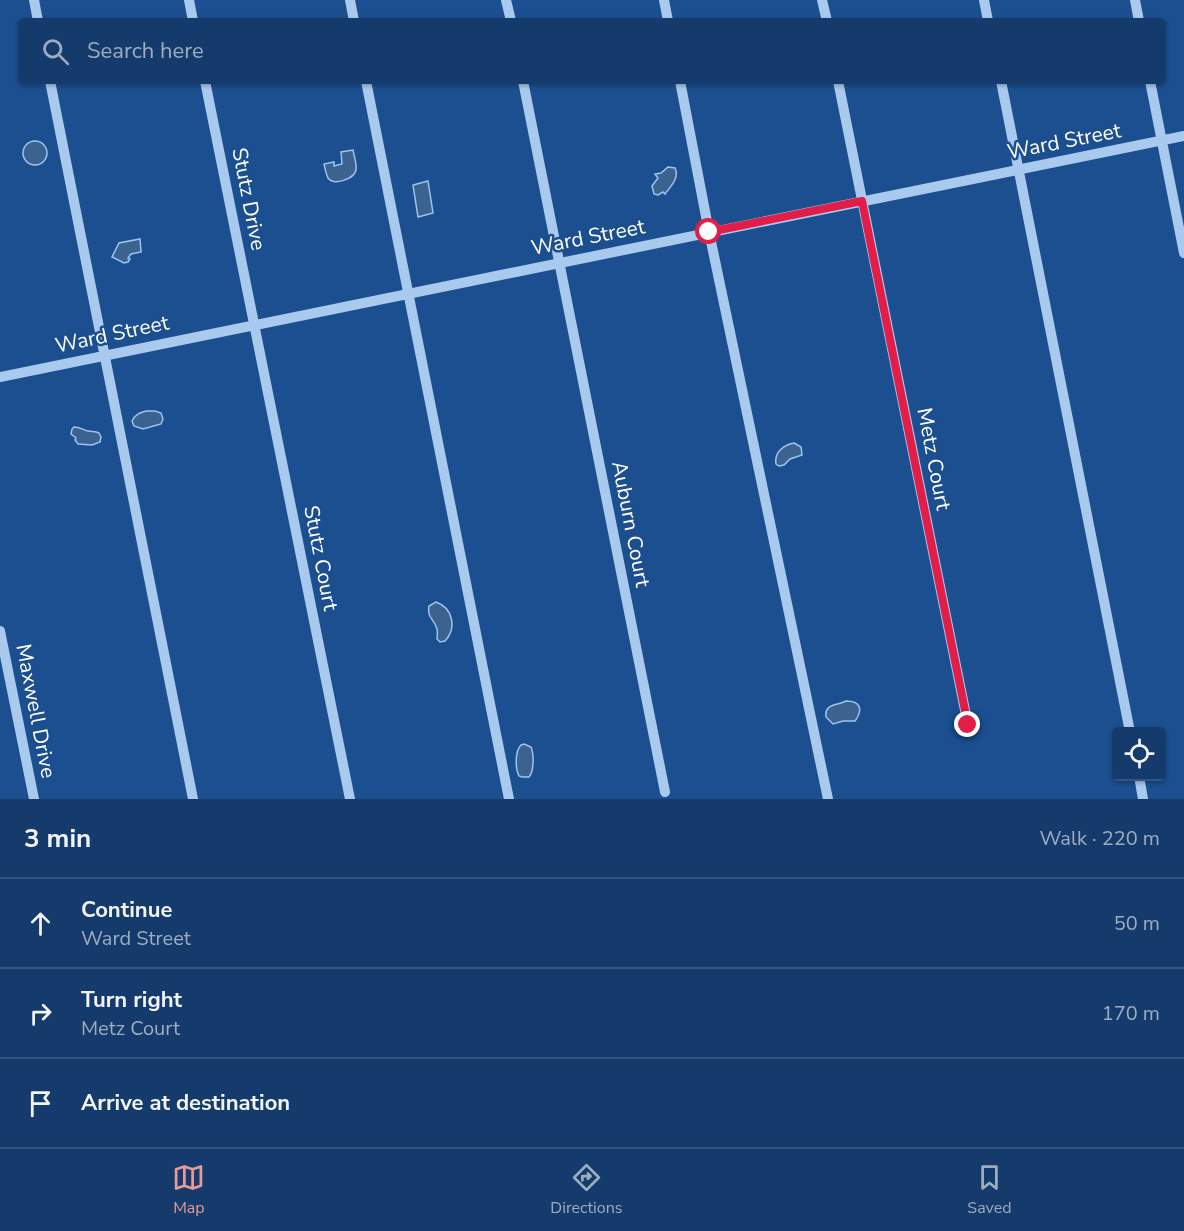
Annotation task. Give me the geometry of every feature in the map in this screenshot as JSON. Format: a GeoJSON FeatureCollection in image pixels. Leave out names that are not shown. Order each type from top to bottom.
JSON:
{"type":"FeatureCollection","features":[{"type":"Feature","properties":{"kind":"street"},"geometry":{"type":"LineString","coordinates":[[34,0],[37,18]]}},
{"type":"Feature","properties":{"kind":"street"},"geometry":{"type":"LineString","coordinates":[[189,0],[192,18]]}},
{"type":"Feature","properties":{"kind":"street"},"geometry":{"type":"LineString","coordinates":[[350,0],[353,18]]}},
{"type":"Feature","properties":{"kind":"street"},"geometry":{"type":"LineString","coordinates":[[507,0],[510,18]]}},
{"type":"Feature","properties":{"kind":"street"},"geometry":{"type":"LineString","coordinates":[[664,0],[667,18]]}},
{"type":"Feature","properties":{"kind":"street"},"geometry":{"type":"LineString","coordinates":[[822,0],[825,18]]}},
{"type":"Feature","properties":{"kind":"street"},"geometry":{"type":"LineString","coordinates":[[984,0],[987,18]]}},
{"type":"Feature","properties":{"kind":"street"},"geometry":{"type":"LineString","coordinates":[[1135,0],[1138,18]]}},
{"type":"Feature","properties":{"kind":"street"},"geometry":{"type":"LineString","coordinates":[[51,84],[193,799]]}},
{"type":"Feature","properties":{"kind":"street","name":"Stutz Drive"},"geometry":{"type":"LineString","coordinates":[[206,84],[254,325]]}},
{"type":"Feature","properties":{"kind":"street"},"geometry":{"type":"LineString","coordinates":[[367,84],[509,799]]}},
{"type":"Feature","properties":{"kind":"street","name":"Auburn Court"},"geometry":{"type":"LineString","coordinates":[[524,84],[665,792]]}},
{"type":"Feature","properties":{"kind":"street"},"geometry":{"type":"LineString","coordinates":[[681,84],[709,232],[828,799]]}},
{"type":"Feature","properties":{"kind":"street","name":"Metz Court"},"geometry":{"type":"LineString","coordinates":[[839,84],[968,725]]}},
{"type":"Feature","properties":{"kind":"street"},"geometry":{"type":"LineString","coordinates":[[1001,84],[1129,727]]}},
{"type":"Feature","properties":{"kind":"street"},"geometry":{"type":"LineString","coordinates":[[1151,84],[1184,253]]}},
{"type":"Feature","properties":{"kind":"street","name":"Ward Street"},"geometry":{"type":"LineString","coordinates":[[0,377],[1184,136]]}},
{"type":"Feature","properties":{"kind":"street","name":"Stutz Court"},"geometry":{"type":"LineString","coordinates":[[254,325],[350,799]]}},
{"type":"Feature","properties":{"kind":"street","name":"Maxwell Drive"},"geometry":{"type":"LineString","coordinates":[[0,631],[34,799]]}},
{"type":"Feature","properties":{"kind":"street"},"geometry":{"type":"LineString","coordinates":[[1140,781],[1143,799]]}},
{"type":"Feature","properties":{"kind":"water"},"geometry":{"type":"Polygon","coordinates":[[[35,141],[43,145],[47,153],[43,161],[35,165],[27,161],[23,153],[27,145],[35,141]]]}},
{"type":"Feature","properties":{"kind":"water"},"geometry":{"type":"Polygon","coordinates":[[[353,150],[356,170],[352,176],[339,181],[328,178],[324,164],[334,162],[334,166],[342,164],[341,152],[353,150]]]}},
{"type":"Feature","properties":{"kind":"water"},"geometry":{"type":"Polygon","coordinates":[[[668,167],[675,168],[674,182],[665,194],[663,192],[658,195],[654,194],[652,186],[658,178],[655,174],[661,173],[668,167]]]}},
{"type":"Feature","properties":{"kind":"water"},"geometry":{"type":"Polygon","coordinates":[[[428,181],[433,213],[418,217],[413,185],[428,181]]]}},
{"type":"Feature","properties":{"kind":"water"},"geometry":{"type":"Polygon","coordinates":[[[140,239],[141,252],[131,254],[128,262],[124,263],[112,257],[119,243],[140,239]]]}},
{"type":"Feature","properties":{"kind":"water"},"geometry":{"type":"Polygon","coordinates":[[[146,411],[161,413],[163,419],[161,424],[143,429],[134,426],[132,421],[135,417],[146,411]]]}},
{"type":"Feature","properties":{"kind":"water"},"geometry":{"type":"Polygon","coordinates":[[[74,427],[99,433],[100,442],[92,445],[78,444],[76,438],[71,434],[74,427]]]}},
{"type":"Feature","properties":{"kind":"water"},"geometry":{"type":"Polygon","coordinates":[[[794,443],[801,447],[802,455],[790,459],[784,465],[776,464],[780,450],[794,443]]]}},
{"type":"Feature","properties":{"kind":"water"},"geometry":{"type":"Polygon","coordinates":[[[436,602],[446,609],[452,625],[449,636],[445,641],[440,642],[437,639],[437,629],[429,610],[429,606],[436,602]]]}},
{"type":"Feature","properties":{"kind":"water"},"geometry":{"type":"Polygon","coordinates":[[[846,701],[858,704],[860,710],[858,717],[855,721],[833,724],[826,717],[827,709],[846,701]]]}},
{"type":"Feature","properties":{"kind":"water"},"geometry":{"type":"Polygon","coordinates":[[[524,744],[531,747],[533,754],[533,767],[529,777],[519,776],[517,769],[518,751],[524,744]]]}},
{"type":"Feature","properties":{"kind":"route"},"geometry":{"type":"LineString","coordinates":[[709,232],[862,201],[968,725]]}}]}
